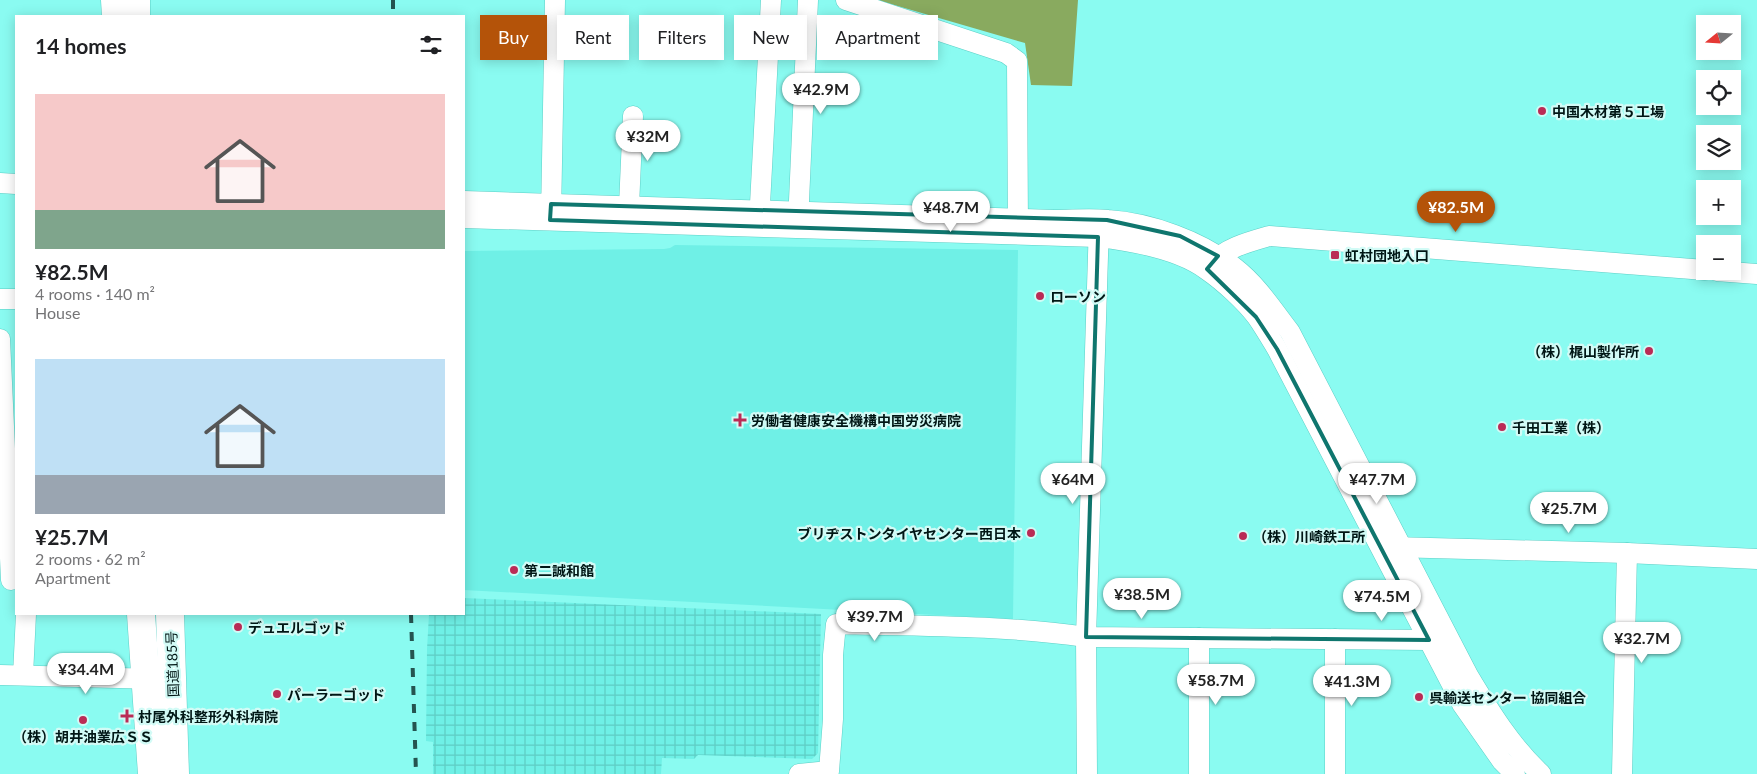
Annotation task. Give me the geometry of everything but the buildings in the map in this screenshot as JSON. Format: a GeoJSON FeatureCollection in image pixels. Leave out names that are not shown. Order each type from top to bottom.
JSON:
{"type":"FeatureCollection","features":[{"type":"Feature","properties":{"kind":"highway"},"geometry":{"type":"LineString","coordinates":[[115,0],[116,15]]}},
{"type":"Feature","properties":{"kind":"highway"},"geometry":{"type":"LineString","coordinates":[[136,0],[136,15]]}},
{"type":"Feature","properties":{"kind":"highway","name":"国道185号"},"geometry":{"type":"LineString","coordinates":[[141,615],[152,774]]}},
{"type":"Feature","properties":{"kind":"highway","name":"国道185号"},"geometry":{"type":"LineString","coordinates":[[170,615],[175,774]]}},
{"type":"Feature","properties":{"kind":"street"},"geometry":{"type":"LineString","coordinates":[[551,212],[555,0]]}},
{"type":"Feature","properties":{"kind":"street"},"geometry":{"type":"LineString","coordinates":[[759,218],[771,0]]}},
{"type":"Feature","properties":{"kind":"street"},"geometry":{"type":"LineString","coordinates":[[798,220],[808,0]]}},
{"type":"Feature","properties":{"kind":"street"},"geometry":{"type":"LineString","coordinates":[[846,0],[1006,53],[1017,61],[1018,226]]}},
{"type":"Feature","properties":{"kind":"street"},"geometry":{"type":"LineString","coordinates":[[628,206],[633,116]]}},
{"type":"Feature","properties":{"kind":"street"},"geometry":{"type":"LineString","coordinates":[[0,183],[15,184]]}},
{"type":"Feature","properties":{"kind":"street"},"geometry":{"type":"LineString","coordinates":[[465,201],[551,212],[1099,228],[1182,257],[1236,268],[1260,292],[1290,332],[1402,547],[1462,704],[1502,761],[1515,774]]}},
{"type":"Feature","properties":{"kind":"street"},"geometry":{"type":"LineString","coordinates":[[465,218],[628,206],[686,216]]}},
{"type":"Feature","properties":{"kind":"street"},"geometry":{"type":"LineString","coordinates":[[1087,774],[1086,637],[1099,228]]}},
{"type":"Feature","properties":{"kind":"street"},"geometry":{"type":"LineString","coordinates":[[1212,263],[1243,244],[1268,236],[1696,269]]}},
{"type":"Feature","properties":{"kind":"street"},"geometry":{"type":"LineString","coordinates":[[1212,263],[1256,317],[1277,349],[1379,546],[1437,636],[1494,718],[1524,758],[1540,774]]}},
{"type":"Feature","properties":{"kind":"street"},"geometry":{"type":"LineString","coordinates":[[1741,273],[1757,274]]}},
{"type":"Feature","properties":{"kind":"street"},"geometry":{"type":"LineString","coordinates":[[0,298],[15,299]]}},
{"type":"Feature","properties":{"kind":"street"},"geometry":{"type":"LineString","coordinates":[[0,339],[9,580]]}},
{"type":"Feature","properties":{"kind":"street"},"geometry":{"type":"LineString","coordinates":[[1379,546],[1627,552],[1757,559]]}},
{"type":"Feature","properties":{"kind":"street"},"geometry":{"type":"LineString","coordinates":[[1622,774],[1627,552]]}},
{"type":"Feature","properties":{"kind":"street"},"geometry":{"type":"LineString","coordinates":[[23,675],[26,615]]}},
{"type":"Feature","properties":{"kind":"street"},"geometry":{"type":"LineString","coordinates":[[799,774],[829,772],[833,719],[833,655],[836,624],[960,626],[1031,630],[1086,637],[1335,639],[1437,636]]}},
{"type":"Feature","properties":{"kind":"street"},"geometry":{"type":"LineString","coordinates":[[1198,638],[1199,774]]}},
{"type":"Feature","properties":{"kind":"street"},"geometry":{"type":"LineString","coordinates":[[1335,639],[1335,774]]}},
{"type":"Feature","properties":{"kind":"street"},"geometry":{"type":"LineString","coordinates":[[0,674],[146,679],[172,678]]}},
{"type":"Feature","properties":{"kind":"highlighted area"},"geometry":{"type":"Polygon","coordinates":[[[551,204],[1107,220],[1180,236],[1218,256],[1207,269],[1256,317],[1277,349],[1429,640],[1086,637],[1098,237],[550,220],[551,204]]]}},
{"type":"Feature","properties":{"kind":"shaded area"},"geometry":{"type":"Polygon","coordinates":[[[877,0],[1078,0],[1072,86],[1031,85],[1025,43],[938,18],[938,15],[929,15],[877,0]]]}},
{"type":"Feature","properties":{"kind":"shaded area","name":"労働者健康安全機構中国労災病院"},"geometry":{"type":"Polygon","coordinates":[[[675,245],[1018,250],[1013,619],[465,590],[465,251],[670,248],[675,245]]]}},
{"type":"Feature","properties":{"kind":"shaded area"},"geometry":{"type":"Polygon","coordinates":[[[465,598],[821,614],[818,753],[812,759],[698,755],[694,759],[662,758],[661,774],[433,774],[433,742],[426,741],[429,615],[465,615],[465,598]]]}},
{"type":"Feature","properties":{"kind":"railway"},"geometry":{"type":"LineString","coordinates":[[393,0],[393,15]]}},
{"type":"Feature","properties":{"kind":"railway"},"geometry":{"type":"LineString","coordinates":[[411,615],[416,774]]}},
{"type":"Feature","properties":{"kind":"place","name":"中国木材第５工場"},"geometry":{"type":"Point","coordinates":[1542,111]}},
{"type":"Feature","properties":{"kind":"place","name":"虹村団地入口"},"geometry":{"type":"Point","coordinates":[1335,255]}},
{"type":"Feature","properties":{"kind":"place","name":"ローソン"},"geometry":{"type":"Point","coordinates":[1040,296]}},
{"type":"Feature","properties":{"kind":"place","name":"（株）梶山製作所"},"geometry":{"type":"Point","coordinates":[1649,351]}},
{"type":"Feature","properties":{"kind":"place","name":"労働者健康安全機構中国労災病院"},"geometry":{"type":"Point","coordinates":[740,420]}},
{"type":"Feature","properties":{"kind":"place","name":"千田工業（株）"},"geometry":{"type":"Point","coordinates":[1502,427]}},
{"type":"Feature","properties":{"kind":"place","name":"ブリヂストンタイヤセンター西日本"},"geometry":{"type":"Point","coordinates":[1031,533]}},
{"type":"Feature","properties":{"kind":"place","name":"（株）川崎鉄工所"},"geometry":{"type":"Point","coordinates":[1243,536]}},
{"type":"Feature","properties":{"kind":"place","name":"第二誠和館"},"geometry":{"type":"Point","coordinates":[514,570]}},
{"type":"Feature","properties":{"kind":"place","name":"デュエルゴッド"},"geometry":{"type":"Point","coordinates":[238,627]}},
{"type":"Feature","properties":{"kind":"place","name":"パーラーゴッド"},"geometry":{"type":"Point","coordinates":[277,694]}},
{"type":"Feature","properties":{"kind":"place","name":"呉輸送センター 協同組合"},"geometry":{"type":"Point","coordinates":[1419,697]}},
{"type":"Feature","properties":{"kind":"place","name":"村尾外科整形外科病院"},"geometry":{"type":"Point","coordinates":[127,716]}},
{"type":"Feature","properties":{"kind":"place","name":"（株）胡井油業広ＳＳ"},"geometry":{"type":"Point","coordinates":[83,720]}}]}
